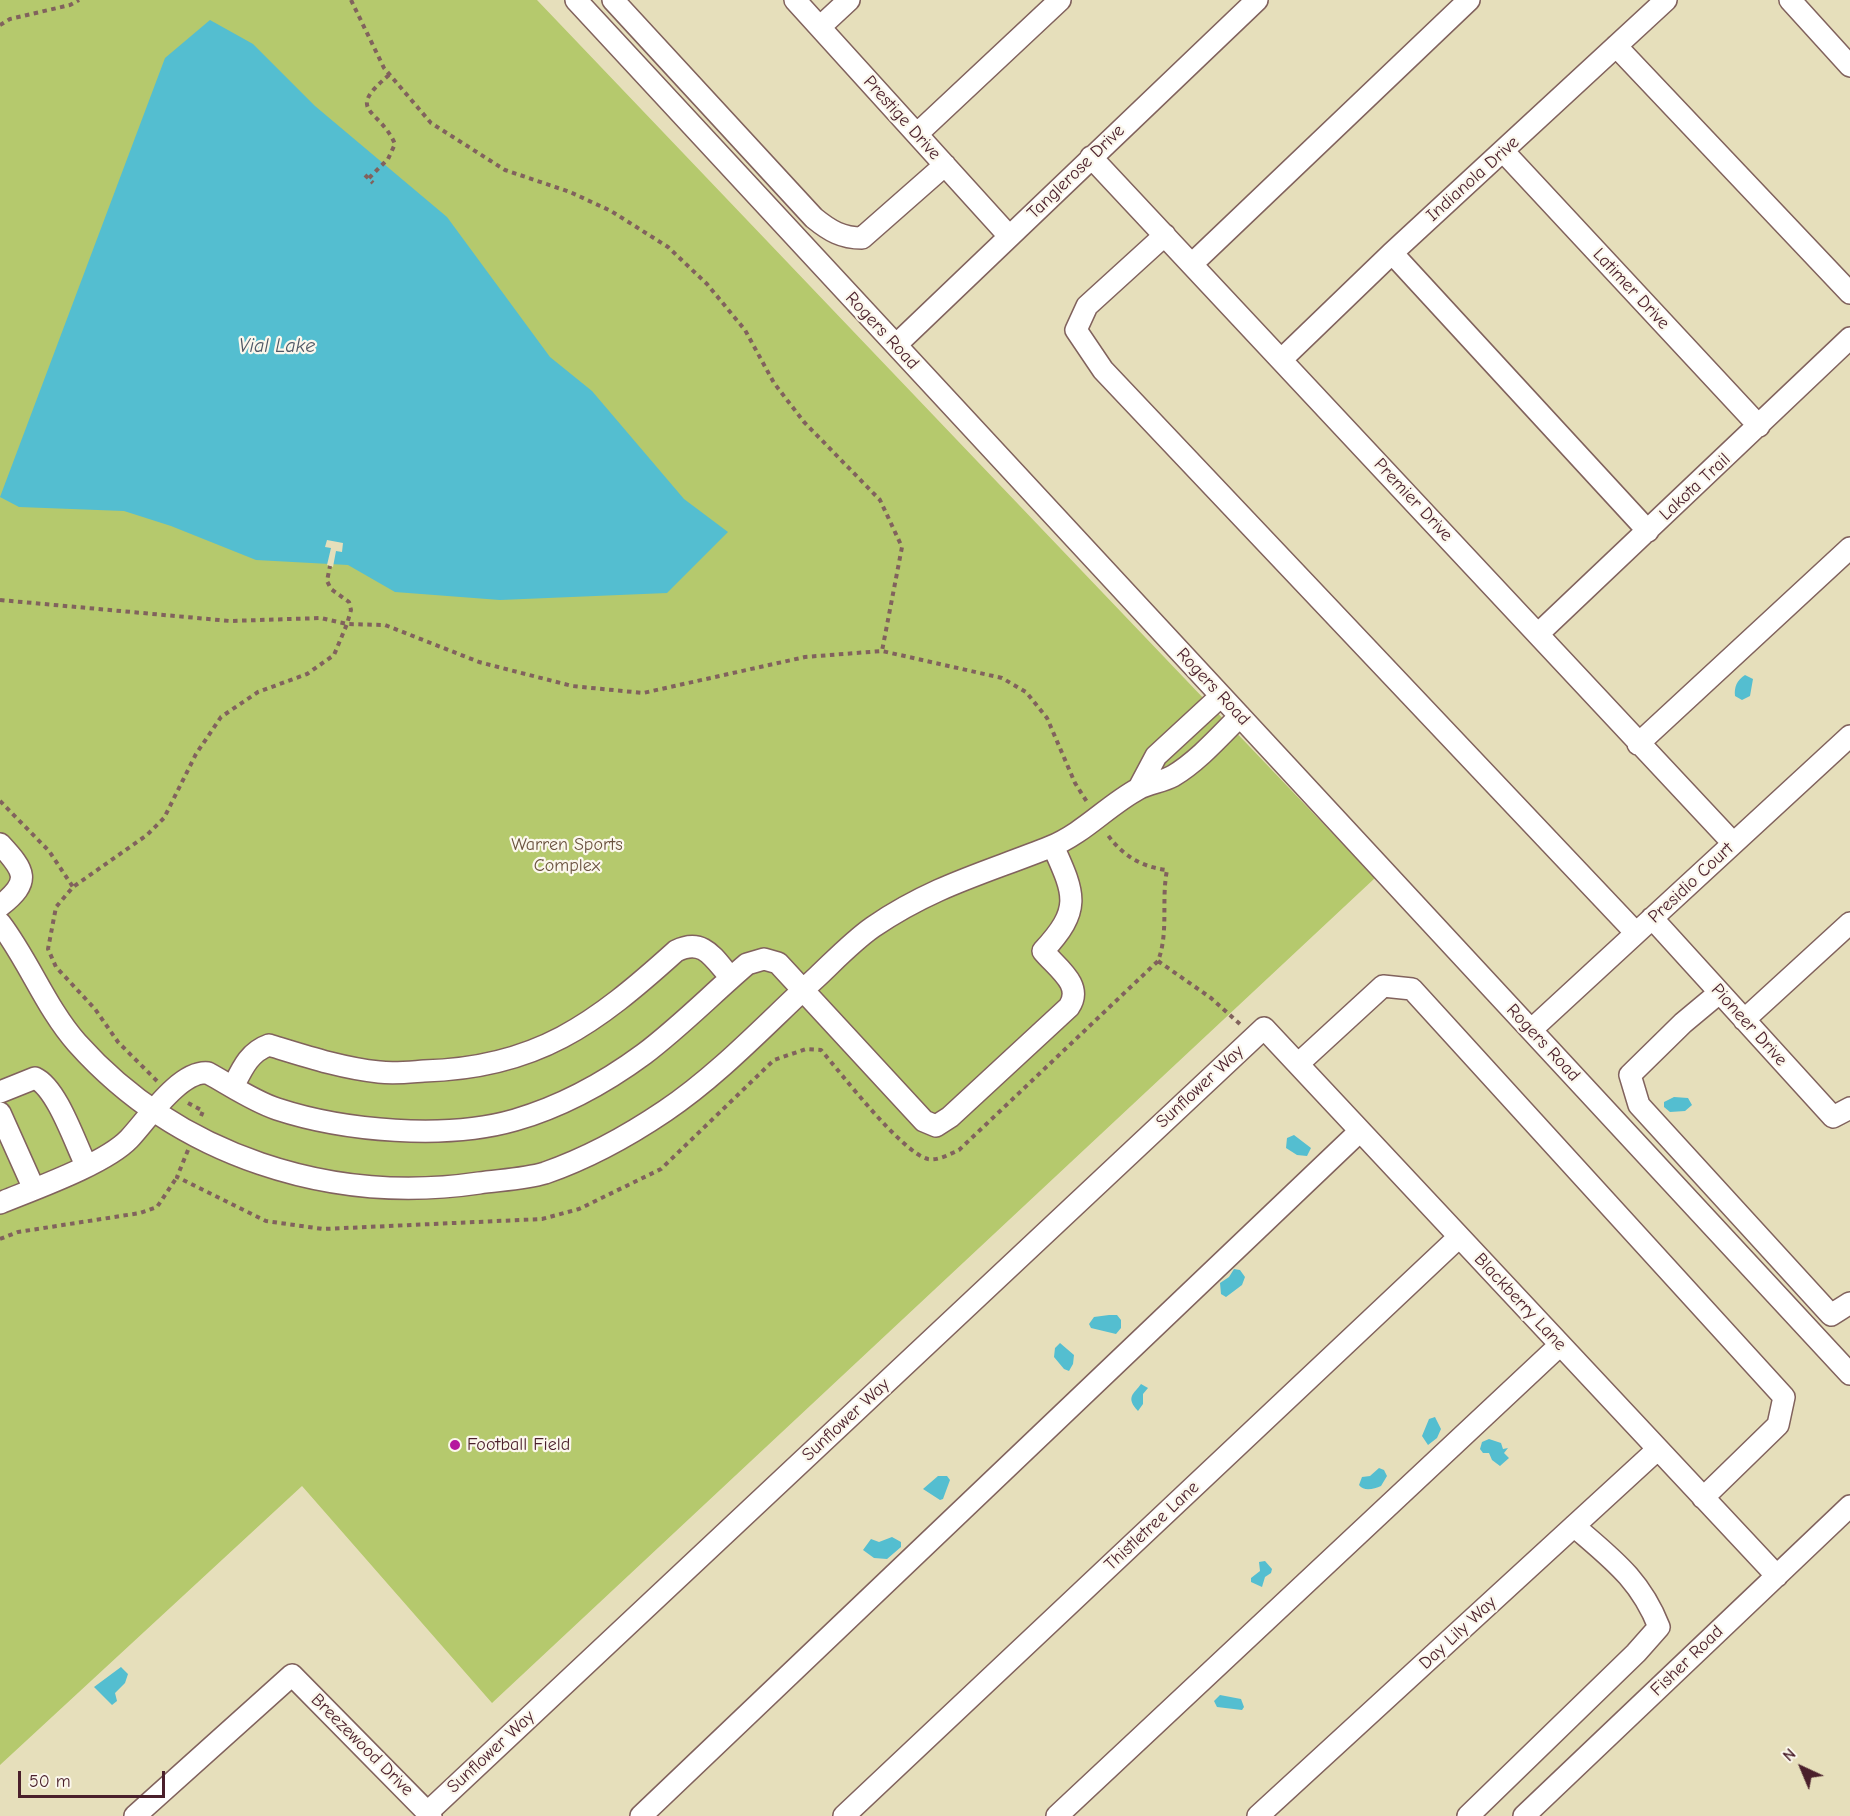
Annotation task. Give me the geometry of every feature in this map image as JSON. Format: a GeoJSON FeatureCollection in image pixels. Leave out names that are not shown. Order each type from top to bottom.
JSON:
{"type":"FeatureCollection","features":[{"type":"Feature","properties":{"kind":"street","name":"Rogers Road"},"geometry":{"type":"LineString","coordinates":[[576,0],[1850,1374]]}},
{"type":"Feature","properties":{"kind":"street"},"geometry":{"type":"LineString","coordinates":[[613,0],[814,218],[829,230],[846,238],[862,238],[945,165]]}},
{"type":"Feature","properties":{"kind":"street","name":"Prestige Drive"},"geometry":{"type":"LineString","coordinates":[[795,0],[1009,236]]}},
{"type":"Feature","properties":{"kind":"street"},"geometry":{"type":"LineString","coordinates":[[820,27],[849,0]]}},
{"type":"Feature","properties":{"kind":"street"},"geometry":{"type":"LineString","coordinates":[[917,134],[1060,0]]}},
{"type":"Feature","properties":{"kind":"street","name":"Tanglerose Drive"},"geometry":{"type":"LineString","coordinates":[[896,345],[1257,0]]}},
{"type":"Feature","properties":{"kind":"street"},"geometry":{"type":"LineString","coordinates":[[1192,264],[1468,0]]}},
{"type":"Feature","properties":{"kind":"street","name":"Indianola Drive"},"geometry":{"type":"LineString","coordinates":[[1282,359],[1392,253],[1666,0]]}},
{"type":"Feature","properties":{"kind":"street"},"geometry":{"type":"LineString","coordinates":[[1798,3],[1850,66]]}},
{"type":"Feature","properties":{"kind":"street"},"geometry":{"type":"LineString","coordinates":[[1616,46],[1850,293]]}},
{"type":"Feature","properties":{"kind":"street","name":"Latimer Drive"},"geometry":{"type":"LineString","coordinates":[[1503,151],[1759,426]]}},
{"type":"Feature","properties":{"kind":"street","name":"Premier Drive"},"geometry":{"type":"LineString","coordinates":[[1091,158],[1282,359],[1638,744],[1733,843]]}},
{"type":"Feature","properties":{"kind":"street"},"geometry":{"type":"LineString","coordinates":[[1165,235],[1088,306],[1077,330],[1103,370],[1636,933]]}},
{"type":"Feature","properties":{"kind":"street"},"geometry":{"type":"LineString","coordinates":[[1392,253],[1648,531]]}},
{"type":"Feature","properties":{"kind":"street","name":"Lakota Trail"},"geometry":{"type":"LineString","coordinates":[[1538,634],[1850,338]]}},
{"type":"Feature","properties":{"kind":"street"},"geometry":{"type":"LineString","coordinates":[[1638,744],[1850,548]]}},
{"type":"Feature","properties":{"kind":"street"},"geometry":{"type":"LineString","coordinates":[[1139,788],[1156,756],[1221,696]]}},
{"type":"Feature","properties":{"kind":"street"},"geometry":{"type":"LineString","coordinates":[[0,923],[21,950],[57,1014],[76,1041],[112,1077],[155,1110],[218,1147],[273,1169],[359,1187],[416,1190],[540,1174],[578,1160],[668,1109],[723,1064],[869,930],[912,902],[955,881],[1053,846],[1096,820],[1139,788],[1170,778],[1240,716]]}},
{"type":"Feature","properties":{"kind":"street","name":"Presidio Court"},"geometry":{"type":"LineString","coordinates":[[1531,1030],[1850,735]]}},
{"type":"Feature","properties":{"kind":"street"},"geometry":{"type":"LineString","coordinates":[[0,844],[21,868],[23,877],[16,893],[0,906]]}},
{"type":"Feature","properties":{"kind":"street"},"geometry":{"type":"LineString","coordinates":[[0,1203],[116,1151],[183,1079],[199,1072],[208,1073],[274,1108],[332,1124],[439,1131],[514,1120],[558,1104],[644,1054],[747,964],[764,959],[778,963],[924,1121],[936,1126],[950,1118],[1069,1007],[1075,998],[1075,988],[1042,951],[1064,929],[1071,907],[1070,883],[1053,846]]}},
{"type":"Feature","properties":{"kind":"street","name":"Pioneer Drive"},"geometry":{"type":"LineString","coordinates":[[1652,918],[1833,1117],[1850,1108]]}},
{"type":"Feature","properties":{"kind":"street"},"geometry":{"type":"LineString","coordinates":[[1744,1020],[1850,923]]}},
{"type":"Feature","properties":{"kind":"street"},"geometry":{"type":"LineString","coordinates":[[233,1087],[247,1060],[260,1048],[268,1045],[325,1062],[380,1072],[441,1071],[513,1060],[550,1044],[600,1015],[676,951],[688,945],[703,948],[731,978]]}},
{"type":"Feature","properties":{"kind":"street"},"geometry":{"type":"LineString","coordinates":[[1298,1064],[1383,986],[1412,989],[1784,1398],[1778,1425],[1703,1498]]}},
{"type":"Feature","properties":{"kind":"street"},"geometry":{"type":"LineString","coordinates":[[1719,993],[1683,1023],[1630,1075],[1639,1106],[1831,1315],[1850,1303]]}},
{"type":"Feature","properties":{"kind":"street","name":"Blackberry Lane"},"geometry":{"type":"LineString","coordinates":[[1259,1032],[1298,1064],[1777,1576]]}},
{"type":"Feature","properties":{"kind":"street","name":"Sunflower Way"},"geometry":{"type":"LineString","coordinates":[[429,1814],[1259,1032]]}},
{"type":"Feature","properties":{"kind":"street"},"geometry":{"type":"LineString","coordinates":[[0,1092],[35,1078],[39,1080],[55,1101],[86,1165]]}},
{"type":"Feature","properties":{"kind":"street"},"geometry":{"type":"LineString","coordinates":[[0,1113],[34,1189]]}},
{"type":"Feature","properties":{"kind":"street"},"geometry":{"type":"LineString","coordinates":[[641,1816],[1360,1131]]}},
{"type":"Feature","properties":{"kind":"street","name":"Thistletree Lane"},"geometry":{"type":"LineString","coordinates":[[844,1816],[1459,1237]]}},
{"type":"Feature","properties":{"kind":"street"},"geometry":{"type":"LineString","coordinates":[[1057,1816],[1560,1345]]}},
{"type":"Feature","properties":{"kind":"street","name":"Day Lily Way"},"geometry":{"type":"LineString","coordinates":[[1258,1816],[1658,1449]]}},
{"type":"Feature","properties":{"kind":"street","name":"Fisher Road"},"geometry":{"type":"LineString","coordinates":[[1524,1816],[1850,1506]]}},
{"type":"Feature","properties":{"kind":"street"},"geometry":{"type":"LineString","coordinates":[[1468,1816],[1636,1653],[1659,1627],[1650,1605],[1633,1578],[1574,1526]]}},
{"type":"Feature","properties":{"kind":"street","name":"Breezewood Drive"},"geometry":{"type":"LineString","coordinates":[[135,1816],[292,1675],[429,1814]]}},
{"type":"Feature","properties":{"kind":"path"},"geometry":{"type":"LineString","coordinates":[[0,25],[10,19],[70,5],[79,0]]}},
{"type":"Feature","properties":{"kind":"path"},"geometry":{"type":"LineString","coordinates":[[351,0],[389,75],[431,123],[505,170],[570,192],[611,211],[668,247],[707,284],[745,330],[774,383],[804,422],[880,500],[902,547],[882,651]]}},
{"type":"Feature","properties":{"kind":"path"},"geometry":{"type":"LineString","coordinates":[[373,183],[367,176],[388,159],[395,144],[367,108],[366,99],[370,91],[389,75]]}},
{"type":"Feature","properties":{"kind":"path"},"geometry":{"type":"LineString","coordinates":[[0,1239],[18,1232],[140,1213],[157,1206],[177,1177],[203,1111],[158,1083],[118,1042],[95,1009],[56,968],[48,949],[56,907],[73,887],[147,835],[164,819],[196,754],[222,717],[258,692],[307,674],[334,655],[351,610],[349,602],[331,589],[327,581],[330,566]]}},
{"type":"Feature","properties":{"kind":"path"},"geometry":{"type":"LineString","coordinates":[[0,600],[230,621],[321,618],[347,624],[385,625],[479,662],[572,686],[643,693],[805,657],[882,651],[1002,678],[1026,692],[1047,718],[1063,750],[1075,783],[1096,820],[1118,849],[1134,861],[1167,870],[1162,892],[1164,945],[1158,961],[959,1150],[945,1157],[929,1159],[919,1154],[896,1136],[821,1050],[806,1049],[774,1060],[662,1169],[579,1209],[542,1219],[323,1229],[266,1221],[177,1177]]}},
{"type":"Feature","properties":{"kind":"path"},"geometry":{"type":"LineString","coordinates":[[0,801],[50,851],[73,887]]}},
{"type":"Feature","properties":{"kind":"path"},"geometry":{"type":"LineString","coordinates":[[1158,961],[1259,1032]]}},
{"type":"Feature","properties":{"kind":"green space","name":"Warren Sports Complex"},"geometry":{"type":"Polygon","coordinates":[[[0,0],[537,0],[1375,878],[492,1703],[302,1486],[0,1765],[0,0]]]}},
{"type":"Feature","properties":{"kind":"water","name":"Vial Lake"},"geometry":{"type":"Polygon","coordinates":[[[210,20],[253,44],[315,106],[447,217],[550,357],[592,391],[684,499],[728,532],[667,593],[500,600],[395,592],[348,565],[256,560],[171,526],[124,511],[19,507],[0,497],[165,58],[210,20]]]}},
{"type":"Feature","properties":{"kind":"water"},"geometry":{"type":"Polygon","coordinates":[[[1745,675],[1753,679],[1750,696],[1742,700],[1735,696],[1735,690],[1738,681],[1745,675]]]}},
{"type":"Feature","properties":{"kind":"water"},"geometry":{"type":"Polygon","coordinates":[[[1674,1097],[1688,1098],[1692,1105],[1685,1111],[1670,1112],[1664,1107],[1664,1102],[1674,1097]]]}},
{"type":"Feature","properties":{"kind":"water"},"geometry":{"type":"Polygon","coordinates":[[[1294,1135],[1311,1148],[1307,1156],[1297,1155],[1286,1148],[1287,1138],[1294,1135]]]}},
{"type":"Feature","properties":{"kind":"water"},"geometry":{"type":"Polygon","coordinates":[[[1234,1269],[1240,1270],[1245,1277],[1242,1285],[1226,1297],[1221,1294],[1220,1283],[1229,1277],[1234,1269]]]}},
{"type":"Feature","properties":{"kind":"water"},"geometry":{"type":"Polygon","coordinates":[[[1117,1315],[1121,1320],[1121,1328],[1116,1334],[1091,1328],[1089,1324],[1094,1317],[1117,1315]]]}},
{"type":"Feature","properties":{"kind":"water"},"geometry":{"type":"Polygon","coordinates":[[[1060,1343],[1074,1355],[1069,1371],[1064,1369],[1054,1357],[1055,1348],[1060,1343]]]}},
{"type":"Feature","properties":{"kind":"water"},"geometry":{"type":"Polygon","coordinates":[[[1141,1384],[1148,1388],[1143,1394],[1143,1404],[1138,1411],[1131,1399],[1141,1384]]]}},
{"type":"Feature","properties":{"kind":"water"},"geometry":{"type":"Polygon","coordinates":[[[1435,1417],[1441,1429],[1437,1438],[1428,1445],[1422,1436],[1429,1419],[1435,1417]]]}},
{"type":"Feature","properties":{"kind":"water"},"geometry":{"type":"Polygon","coordinates":[[[1489,1439],[1501,1443],[1503,1449],[1508,1448],[1504,1453],[1509,1458],[1500,1466],[1492,1460],[1489,1453],[1483,1453],[1480,1449],[1482,1442],[1489,1439]]]}},
{"type":"Feature","properties":{"kind":"water"},"geometry":{"type":"Polygon","coordinates":[[[1379,1468],[1384,1470],[1387,1476],[1381,1486],[1366,1489],[1359,1485],[1362,1477],[1370,1476],[1379,1468]]]}},
{"type":"Feature","properties":{"kind":"water"},"geometry":{"type":"Polygon","coordinates":[[[938,1476],[947,1476],[950,1480],[943,1499],[940,1500],[923,1489],[938,1476]]]}},
{"type":"Feature","properties":{"kind":"water"},"geometry":{"type":"Polygon","coordinates":[[[892,1537],[901,1542],[901,1547],[887,1559],[874,1558],[863,1550],[871,1539],[879,1542],[892,1537]]]}},
{"type":"Feature","properties":{"kind":"water"},"geometry":{"type":"Polygon","coordinates":[[[1265,1561],[1272,1569],[1271,1573],[1265,1577],[1262,1587],[1251,1582],[1251,1578],[1260,1571],[1259,1562],[1265,1561]]]}},
{"type":"Feature","properties":{"kind":"water"},"geometry":{"type":"Polygon","coordinates":[[[121,1667],[128,1674],[125,1683],[115,1693],[117,1701],[112,1705],[94,1687],[121,1667]]]}},
{"type":"Feature","properties":{"kind":"water"},"geometry":{"type":"Polygon","coordinates":[[[1220,1695],[1241,1699],[1244,1707],[1242,1710],[1217,1707],[1214,1701],[1220,1695]]]}},
{"type":"Feature","properties":{"kind":"pier"},"geometry":{"type":"Polygon","coordinates":[[[327,540],[343,543],[342,552],[336,551],[333,567],[327,565],[331,548],[325,547],[327,540]]]}},
{"type":"Feature","properties":{"kind":"place","name":"Football Field"},"geometry":{"type":"Point","coordinates":[455,1445]}}]}
